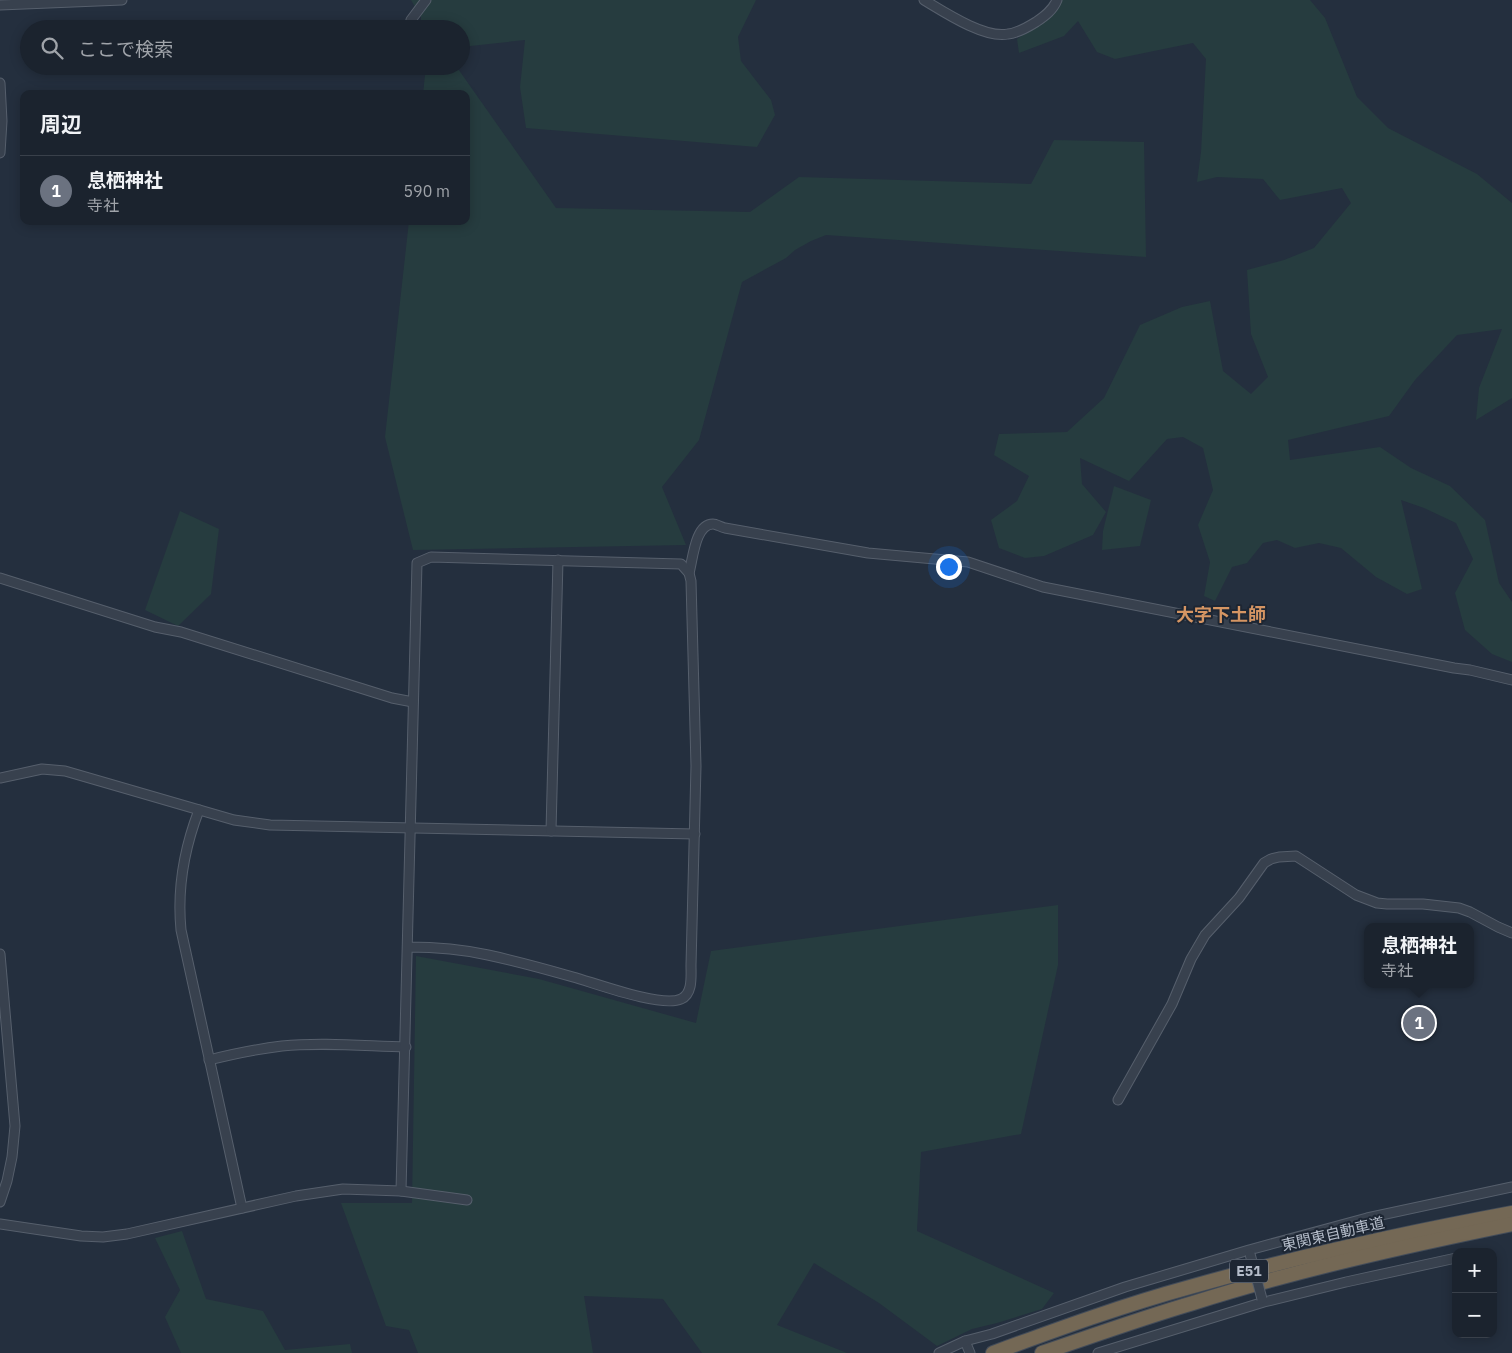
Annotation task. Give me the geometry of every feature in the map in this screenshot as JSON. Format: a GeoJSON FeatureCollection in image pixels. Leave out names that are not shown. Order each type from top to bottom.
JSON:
{"type":"FeatureCollection","features":[{"type":"Feature","properties":{"kind":"highway","name":"東関東自動車道"},"geometry":{"type":"LineString","coordinates":[[993,1353],[1112,1311],[1189,1287],[1352,1246],[1441,1226],[1512,1213]]}},
{"type":"Feature","properties":{"kind":"highway","name":"東関東自動車道"},"geometry":{"type":"LineString","coordinates":[[1042,1353],[1194,1302],[1381,1252],[1512,1224]]}},
{"type":"Feature","properties":{"kind":"street"},"geometry":{"type":"LineString","coordinates":[[0,5],[122,0]]}},
{"type":"Feature","properties":{"kind":"street"},"geometry":{"type":"LineString","coordinates":[[412,20],[426,0]]}},
{"type":"Feature","properties":{"kind":"street"},"geometry":{"type":"LineString","coordinates":[[924,0],[978,29],[995,34],[1008,34],[1029,26],[1045,16],[1057,0]]}},
{"type":"Feature","properties":{"kind":"street"},"geometry":{"type":"LineString","coordinates":[[0,83],[2,121],[0,153]]}},
{"type":"Feature","properties":{"kind":"street"},"geometry":{"type":"LineString","coordinates":[[408,947],[434,947],[479,953],[645,998],[667,1001],[682,999],[687,995],[690,988],[696,766],[690,573],[697,537],[704,527],[713,524],[725,528],[868,553],[968,562],[1043,587],[1444,667],[1470,670],[1512,680]]}},
{"type":"Feature","properties":{"kind":"street"},"geometry":{"type":"LineString","coordinates":[[401,1191],[417,564],[431,557],[676,562],[686,567],[690,573]]}},
{"type":"Feature","properties":{"kind":"street"},"geometry":{"type":"LineString","coordinates":[[552,831],[558,560]]}},
{"type":"Feature","properties":{"kind":"street"},"geometry":{"type":"LineString","coordinates":[[0,578],[392,698],[413,702]]}},
{"type":"Feature","properties":{"kind":"street"},"geometry":{"type":"LineString","coordinates":[[0,778],[42,769],[65,771],[105,781],[234,820],[270,825],[694,834]]}},
{"type":"Feature","properties":{"kind":"street"},"geometry":{"type":"LineString","coordinates":[[198,810],[185,855],[180,881],[179,907],[184,951],[242,1208]]}},
{"type":"Feature","properties":{"kind":"street"},"geometry":{"type":"LineString","coordinates":[[1118,1100],[1168,1012],[1191,959],[1205,936],[1240,898],[1264,863],[1270,859],[1296,856],[1356,895],[1377,903],[1423,904],[1459,908],[1512,932]]}},
{"type":"Feature","properties":{"kind":"street"},"geometry":{"type":"LineString","coordinates":[[0,954],[3,1012],[15,1126],[12,1157],[0,1202]]}},
{"type":"Feature","properties":{"kind":"street"},"geometry":{"type":"LineString","coordinates":[[209,1060],[231,1054],[306,1044],[406,1046]]}},
{"type":"Feature","properties":{"kind":"street"},"geometry":{"type":"LineString","coordinates":[[939,1353],[968,1347],[992,1334],[1125,1287],[1367,1218],[1512,1187]]}},
{"type":"Feature","properties":{"kind":"street"},"geometry":{"type":"LineString","coordinates":[[0,1224],[81,1236],[127,1234],[304,1195],[343,1189],[401,1191],[467,1200]]}},
{"type":"Feature","properties":{"kind":"street"},"geometry":{"type":"LineString","coordinates":[[1249,1252],[1263,1300]]}},
{"type":"Feature","properties":{"kind":"street"},"geometry":{"type":"LineString","coordinates":[[1098,1353],[1263,1300],[1452,1259]]}},
{"type":"Feature","properties":{"kind":"green space"},"geometry":{"type":"Polygon","coordinates":[[[411,0],[756,0],[738,37],[741,61],[771,100],[775,115],[757,147],[526,128],[520,87],[525,40],[470,46],[470,20],[421,20],[411,0]]]}},
{"type":"Feature","properties":{"kind":"green space"},"geometry":{"type":"Polygon","coordinates":[[[1060,0],[1310,0],[1325,18],[1357,97],[1388,128],[1477,174],[1512,203],[1512,398],[1476,420],[1479,388],[1502,329],[1457,335],[1415,380],[1389,416],[1288,440],[1290,460],[1380,447],[1411,468],[1450,486],[1485,520],[1499,583],[1512,602],[1512,662],[1492,654],[1465,630],[1455,593],[1473,559],[1456,523],[1401,500],[1422,589],[1407,594],[1376,577],[1341,548],[1319,543],[1295,548],[1277,540],[1263,543],[1247,563],[1232,567],[1215,601],[1204,596],[1210,562],[1198,525],[1213,490],[1203,448],[1183,437],[1167,439],[1129,481],[1080,458],[1082,484],[1106,512],[1093,535],[1044,556],[1025,558],[999,548],[991,520],[1017,501],[1029,476],[994,455],[999,434],[1067,432],[1104,398],[1140,325],[1182,307],[1210,301],[1223,371],[1251,394],[1268,377],[1251,334],[1247,270],[1284,260],[1314,248],[1351,203],[1342,188],[1280,200],[1263,179],[1217,177],[1197,182],[1201,152],[1206,59],[1193,43],[1115,59],[1097,52],[1078,21],[1064,36],[1019,53],[1017,39],[1050,17],[1060,0]]]}},
{"type":"Feature","properties":{"kind":"green space"},"geometry":{"type":"Polygon","coordinates":[[[425,75],[462,75],[556,208],[750,212],[799,177],[1031,184],[1054,140],[1144,142],[1146,257],[826,235],[811,241],[795,250],[786,258],[742,282],[699,440],[662,487],[686,545],[413,550],[385,437],[409,225],[470,225],[470,90],[423,90],[425,75]]]}},
{"type":"Feature","properties":{"kind":"green space"},"geometry":{"type":"Polygon","coordinates":[[[1114,486],[1151,500],[1140,546],[1102,550],[1103,531],[1114,486]]]}},
{"type":"Feature","properties":{"kind":"green space"},"geometry":{"type":"Polygon","coordinates":[[[180,511],[219,529],[211,594],[178,626],[145,610],[180,511]]]}},
{"type":"Feature","properties":{"kind":"green space"},"geometry":{"type":"Polygon","coordinates":[[[1058,905],[1058,965],[1021,1134],[921,1152],[917,1231],[1054,1293],[1042,1309],[972,1329],[937,1346],[879,1303],[814,1263],[777,1325],[847,1353],[702,1353],[663,1299],[584,1296],[593,1353],[418,1353],[409,1330],[386,1326],[341,1203],[412,1203],[416,956],[539,979],[696,1023],[711,951],[1058,905]]]}},
{"type":"Feature","properties":{"kind":"green space"},"geometry":{"type":"Polygon","coordinates":[[[182,1231],[206,1299],[263,1311],[285,1350],[350,1344],[352,1353],[181,1353],[165,1317],[180,1290],[155,1238],[182,1231]]]}},
{"type":"Feature","properties":{"kind":"place","name":"息栖神社"},"geometry":{"type":"Point","coordinates":[1419,1023]}},
{"type":"Feature","properties":{"kind":"district","name":"大字下土師"},"geometry":{"type":"Point","coordinates":[1221,615]}}]}
